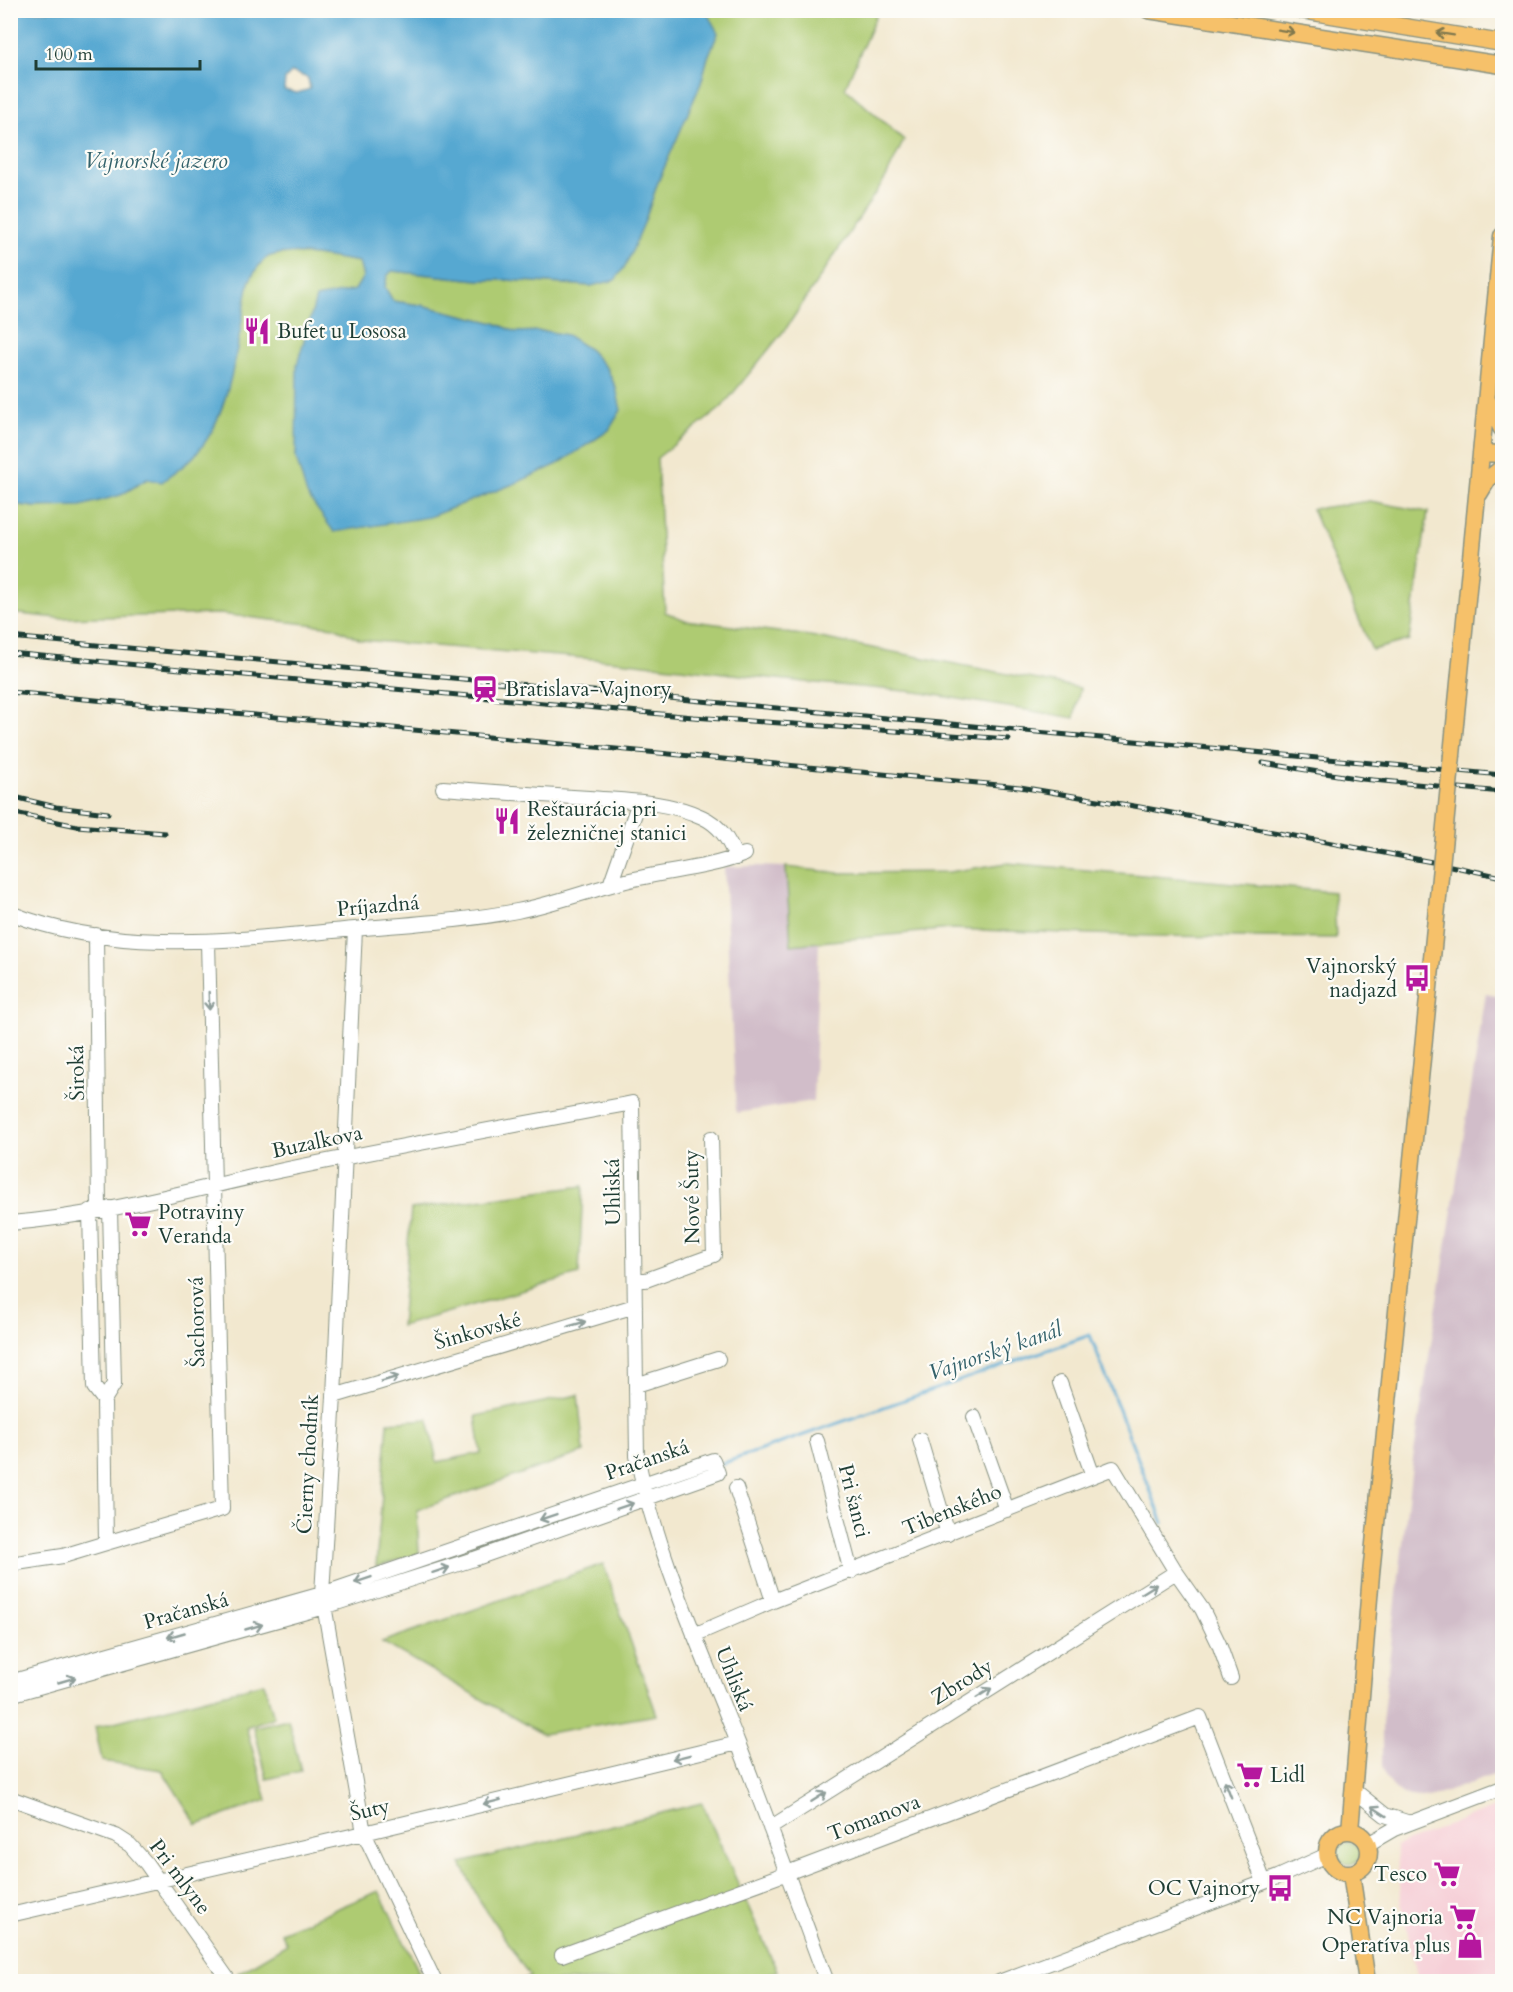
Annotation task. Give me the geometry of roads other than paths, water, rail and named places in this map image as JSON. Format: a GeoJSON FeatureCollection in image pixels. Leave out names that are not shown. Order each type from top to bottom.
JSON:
{"type":"FeatureCollection","features":[{"type":"Feature","properties":{"kind":"main road"},"geometry":{"type":"LineString","coordinates":[[1148,10],[1503,65]]}},
{"type":"Feature","properties":{"kind":"main road"},"geometry":{"type":"LineString","coordinates":[[1301,10],[1503,43]]}},
{"type":"Feature","properties":{"kind":"main road"},"geometry":{"type":"LineString","coordinates":[[1350,1831],[1371,1574],[1503,236]]}},
{"type":"Feature","properties":{"kind":"main road"},"geometry":{"type":"LineString","coordinates":[[1487,399],[1494,416],[1503,429]]}},
{"type":"Feature","properties":{"kind":"main road"},"geometry":{"type":"LineString","coordinates":[[1481,453],[1503,454]]}},
{"type":"Feature","properties":{"kind":"main road"},"geometry":{"type":"LineString","coordinates":[[1477,497],[1488,479],[1503,468]]}},
{"type":"Feature","properties":{"kind":"main road"},"geometry":{"type":"LineString","coordinates":[[1350,1831],[1359,1834],[1368,1844],[1370,1856],[1360,1870],[1351,1873],[1336,1870],[1330,1862],[1328,1846],[1333,1838],[1341,1833],[1350,1831]]}},
{"type":"Feature","properties":{"kind":"main road"},"geometry":{"type":"LineString","coordinates":[[1351,1873],[1367,1982]]}},
{"type":"Feature","properties":{"kind":"street"},"geometry":{"type":"LineString","coordinates":[[443,788],[639,802],[610,885]]}},
{"type":"Feature","properties":{"kind":"street","name":"Príjazdná"},"geometry":{"type":"LineString","coordinates":[[10,913],[63,931],[124,938],[208,942],[470,919],[519,911],[610,885],[740,856],[717,826],[704,818],[684,810],[639,802]]}},
{"type":"Feature","properties":{"kind":"street","name":"Čierny chodník"},"geometry":{"type":"LineString","coordinates":[[354,929],[323,1600],[364,1833],[435,1982]]}},
{"type":"Feature","properties":{"kind":"street","name":"Široká"},"geometry":{"type":"LineString","coordinates":[[96,935],[100,1210],[94,1387],[104,1400]]}},
{"type":"Feature","properties":{"kind":"street","name":"Šachorová"},"geometry":{"type":"LineString","coordinates":[[106,1544],[222,1509],[208,942]]}},
{"type":"Feature","properties":{"kind":"street","name":"Buzalkova"},"geometry":{"type":"LineString","coordinates":[[10,1224],[100,1210],[344,1157],[632,1103]]}},
{"type":"Feature","properties":{"kind":"street","name":"Uhliská"},"geometry":{"type":"LineString","coordinates":[[632,1103],[637,1456],[646,1499],[694,1635],[738,1743],[827,1982]]}},
{"type":"Feature","properties":{"kind":"street","name":"Nové Šuty"},"geometry":{"type":"LineString","coordinates":[[636,1280],[646,1280],[714,1256],[711,1138]]}},
{"type":"Feature","properties":{"kind":"street","name":"Široká"},"geometry":{"type":"LineString","coordinates":[[100,1210],[114,1384],[104,1400],[106,1544]]}},
{"type":"Feature","properties":{"kind":"street","name":"Šinkovské"},"geometry":{"type":"LineString","coordinates":[[334,1396],[635,1306]]}},
{"type":"Feature","properties":{"kind":"street"},"geometry":{"type":"LineString","coordinates":[[636,1385],[718,1359]]}},
{"type":"Feature","properties":{"kind":"street"},"geometry":{"type":"LineString","coordinates":[[1060,1383],[1093,1476]]}},
{"type":"Feature","properties":{"kind":"street"},"geometry":{"type":"LineString","coordinates":[[974,1417],[1007,1510]]}},
{"type":"Feature","properties":{"kind":"street"},"geometry":{"type":"LineString","coordinates":[[920,1440],[948,1534]]}},
{"type":"Feature","properties":{"kind":"street","name":"Pri šanci"},"geometry":{"type":"LineString","coordinates":[[817,1441],[851,1572]]}},
{"type":"Feature","properties":{"kind":"street","name":"Pračanská"},"geometry":{"type":"LineString","coordinates":[[10,1682],[323,1600],[474,1559],[718,1473],[713,1460],[323,1600],[10,1695]]}},
{"type":"Feature","properties":{"kind":"street","name":"Tibenského"},"geometry":{"type":"LineString","coordinates":[[694,1635],[773,1601],[1113,1468],[1176,1572]]}},
{"type":"Feature","properties":{"kind":"street"},"geometry":{"type":"LineString","coordinates":[[736,1488],[773,1601]]}},
{"type":"Feature","properties":{"kind":"street"},"geometry":{"type":"LineString","coordinates":[[10,1564],[63,1556],[106,1544]]}},
{"type":"Feature","properties":{"kind":"street"},"geometry":{"type":"LineString","coordinates":[[1176,1572],[1202,1609],[1219,1644],[1231,1678]]}},
{"type":"Feature","properties":{"kind":"street","name":"Zbrody"},"geometry":{"type":"LineString","coordinates":[[770,1828],[1176,1572]]}},
{"type":"Feature","properties":{"kind":"street","name":"Tomanova"},"geometry":{"type":"LineString","coordinates":[[562,1955],[786,1874],[1200,1717],[1264,1882]]}},
{"type":"Feature","properties":{"kind":"street","name":"Šuty"},"geometry":{"type":"LineString","coordinates":[[10,1915],[738,1743]]}},
{"type":"Feature","properties":{"kind":"street"},"geometry":{"type":"LineString","coordinates":[[1368,1844],[1410,1823],[1503,1788]]}},
{"type":"Feature","properties":{"kind":"street"},"geometry":{"type":"LineString","coordinates":[[1354,1790],[1385,1815],[1410,1823]]}},
{"type":"Feature","properties":{"kind":"street","name":"Pri mlyne"},"geometry":{"type":"LineString","coordinates":[[10,1798],[116,1836],[130,1845],[159,1880],[230,1982]]}},
{"type":"Feature","properties":{"kind":"street"},"geometry":{"type":"LineString","coordinates":[[999,1982],[1264,1882],[1328,1855]]}},
{"type":"Feature","properties":{"kind":"water","name":"Vajnorské jazero"},"geometry":{"type":"Polygon","coordinates":[[[701,10],[707,13],[718,33],[701,83],[658,182],[626,265],[615,280],[591,286],[478,280],[392,271],[387,276],[385,287],[393,301],[421,305],[495,323],[516,332],[545,331],[567,335],[590,350],[607,369],[616,388],[621,410],[609,430],[558,464],[429,517],[334,532],[307,495],[296,458],[297,365],[316,298],[355,290],[363,277],[359,262],[310,254],[273,255],[265,259],[249,282],[233,370],[220,414],[211,433],[187,463],[162,482],[147,479],[121,495],[81,506],[35,507],[11,504],[11,11],[701,10]],[[292,72],[285,79],[284,90],[297,93],[310,89],[308,78],[292,72]]]}},
{"type":"Feature","properties":{"kind":"waterway","name":"Vajnorský kanál"},"geometry":{"type":"LineString","coordinates":[[721,1464],[1090,1335],[1163,1523]]}},
{"type":"Feature","properties":{"kind":"waterway","name":"Vajnorský kanál"},"geometry":{"type":"LineString","coordinates":[[654,1487],[665,1483]]}},
{"type":"Feature","properties":{"kind":"railway"},"geometry":{"type":"LineString","coordinates":[[10,637],[1502,775]]}},
{"type":"Feature","properties":{"kind":"railway"},"geometry":{"type":"LineString","coordinates":[[10,653],[693,717],[1009,739]]}},
{"type":"Feature","properties":{"kind":"railway"},"geometry":{"type":"LineString","coordinates":[[10,692],[1020,787],[1140,807],[1502,877]]}},
{"type":"Feature","properties":{"kind":"railway"},"geometry":{"type":"LineString","coordinates":[[1263,763],[1362,779],[1502,792]]}},
{"type":"Feature","properties":{"kind":"railway"},"geometry":{"type":"LineString","coordinates":[[10,796],[56,807],[108,813]]}},
{"type":"Feature","properties":{"kind":"railway"},"geometry":{"type":"LineString","coordinates":[[10,812],[77,826],[165,833]]}},
{"type":"Feature","properties":{"kind":"place","name":"Bufet u Lososa"},"geometry":{"type":"Point","coordinates":[257,331]}},
{"type":"Feature","properties":{"kind":"place","name":"Bratislava-Vajnory"},"geometry":{"type":"Point","coordinates":[485,689]}},
{"type":"Feature","properties":{"kind":"place","name":"Reštaurácia pri železničnej stanici"},"geometry":{"type":"Point","coordinates":[507,821]}},
{"type":"Feature","properties":{"kind":"place","name":"Vajnorský nadjazd"},"geometry":{"type":"Point","coordinates":[1417,978]}},
{"type":"Feature","properties":{"kind":"place","name":"Potraviny Veranda"},"geometry":{"type":"Point","coordinates":[138,1224]}},
{"type":"Feature","properties":{"kind":"place","name":"Lidl"},"geometry":{"type":"Point","coordinates":[1250,1775]}},
{"type":"Feature","properties":{"kind":"place","name":"Tesco"},"geometry":{"type":"Point","coordinates":[1447,1874]}},
{"type":"Feature","properties":{"kind":"place","name":"OC Vajnory"},"geometry":{"type":"Point","coordinates":[1280,1888]}},
{"type":"Feature","properties":{"kind":"place","name":"NC Vajnoria"},"geometry":{"type":"Point","coordinates":[1463,1917]}},
{"type":"Feature","properties":{"kind":"place","name":"Operatíva plus"},"geometry":{"type":"Point","coordinates":[1470,1945]}}]}
